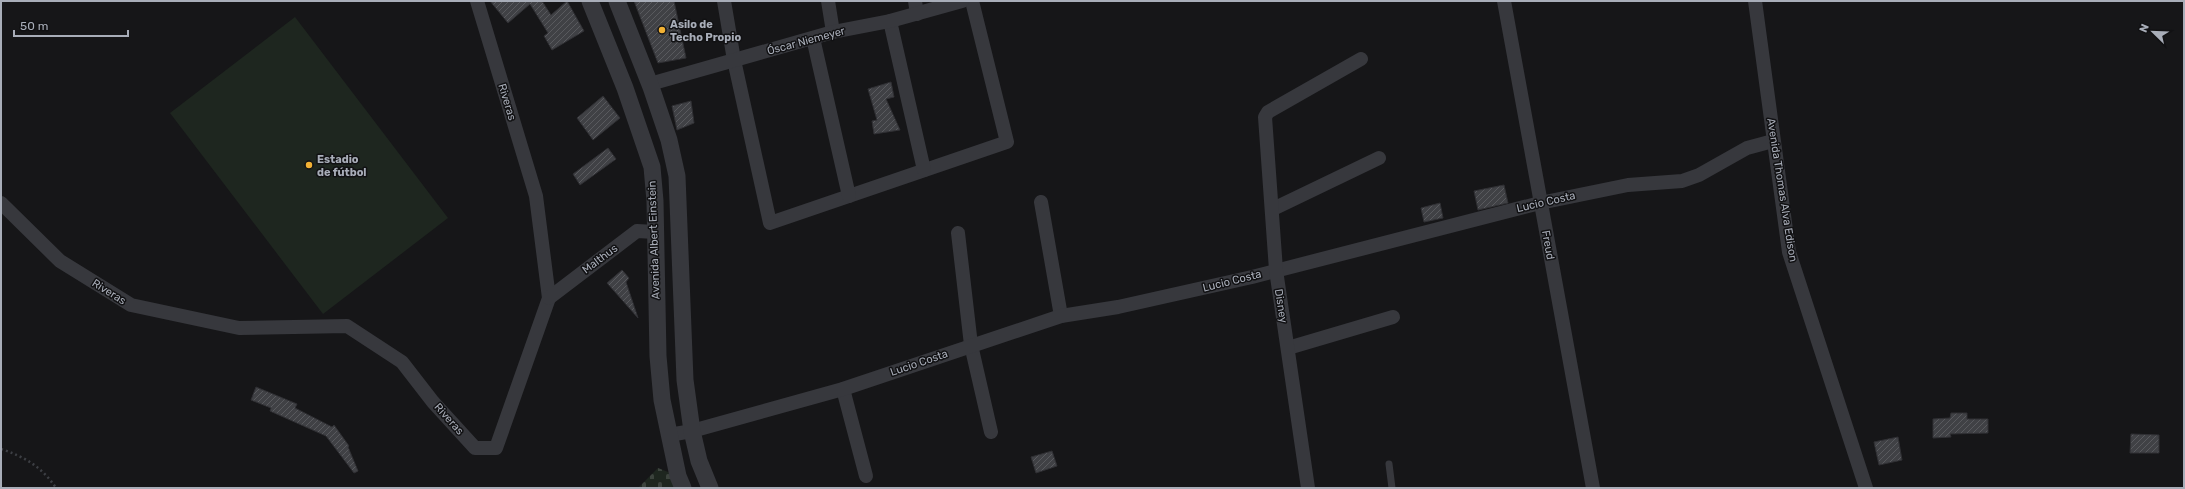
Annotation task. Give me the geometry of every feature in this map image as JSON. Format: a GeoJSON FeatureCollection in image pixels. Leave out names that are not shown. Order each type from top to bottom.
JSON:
{"type":"FeatureCollection","features":[{"type":"Feature","properties":{"kind":"street","name":"Riveras"},"geometry":{"type":"LineString","coordinates":[[1,202],[60,261],[131,305],[239,328],[347,326],[402,362],[433,402],[475,448],[496,448],[549,298],[536,196],[477,1]]}},
{"type":"Feature","properties":{"kind":"street","name":"Avenida Albert Einstein"},"geometry":{"type":"LineString","coordinates":[[590,1],[626,88],[652,167],[658,356],[662,400],[678,476],[683,488]]}},
{"type":"Feature","properties":{"kind":"street"},"geometry":{"type":"LineString","coordinates":[[617,1],[650,84],[669,140],[677,176],[685,380],[692,431],[699,461],[710,488]]}},
{"type":"Feature","properties":{"kind":"street"},"geometry":{"type":"LineString","coordinates":[[724,1],[734,60],[770,222],[1007,142],[972,1]]}},
{"type":"Feature","properties":{"kind":"street"},"geometry":{"type":"LineString","coordinates":[[828,1],[833,32]]}},
{"type":"Feature","properties":{"kind":"street","name":"Óscar Niemeyer"},"geometry":{"type":"LineString","coordinates":[[650,84],[833,32],[890,21],[916,7],[962,1]]}},
{"type":"Feature","properties":{"kind":"street","name":"Freud"},"geometry":{"type":"LineString","coordinates":[[1504,1],[1593,488]]}},
{"type":"Feature","properties":{"kind":"street","name":"Avenida Thomas Alva Edison"},"geometry":{"type":"LineString","coordinates":[[1755,1],[1789,252],[1864,487]]}},
{"type":"Feature","properties":{"kind":"street"},"geometry":{"type":"LineString","coordinates":[[890,21],[924,170]]}},
{"type":"Feature","properties":{"kind":"street"},"geometry":{"type":"LineString","coordinates":[[813,38],[849,196]]}},
{"type":"Feature","properties":{"kind":"street","name":"Disney"},"geometry":{"type":"LineString","coordinates":[[1308,488],[1276,270],[1273,209],[1265,117],[1268,112],[1361,59]]}},
{"type":"Feature","properties":{"kind":"street","name":"Lucio Costa"},"geometry":{"type":"LineString","coordinates":[[669,436],[692,431],[842,389],[1061,316],[1118,307],[1252,277],[1540,203],[1628,185],[1682,181],[1699,175],[1747,148],[1773,141]]}},
{"type":"Feature","properties":{"kind":"street"},"geometry":{"type":"LineString","coordinates":[[1273,209],[1379,158]]}},
{"type":"Feature","properties":{"kind":"street"},"geometry":{"type":"LineString","coordinates":[[1041,202],[1061,316]]}},
{"type":"Feature","properties":{"kind":"street","name":"Malthus"},"geometry":{"type":"LineString","coordinates":[[549,298],[637,231],[655,232]]}},
{"type":"Feature","properties":{"kind":"street"},"geometry":{"type":"LineString","coordinates":[[958,234],[971,345],[991,432]]}},
{"type":"Feature","properties":{"kind":"street"},"geometry":{"type":"LineString","coordinates":[[1288,348],[1393,317]]}},
{"type":"Feature","properties":{"kind":"street"},"geometry":{"type":"LineString","coordinates":[[842,389],[866,476]]}},
{"type":"Feature","properties":{"kind":"lane"},"geometry":{"type":"LineString","coordinates":[[1389,464],[1392,488]]}},
{"type":"Feature","properties":{"kind":"path"},"geometry":{"type":"LineString","coordinates":[[1,450],[24,457],[49,477],[56,488]]}},
{"type":"Feature","properties":{"kind":"green space","name":"Estadio de fútbol"},"geometry":{"type":"Polygon","coordinates":[[[295,17],[448,218],[323,314],[170,113],[295,17]]]}},
{"type":"Feature","properties":{"kind":"green space"},"geometry":{"type":"Polygon","coordinates":[[[658,468],[678,476],[683,488],[638,488],[658,468]]]}},
{"type":"Feature","properties":{"kind":"building"},"geometry":{"type":"Polygon","coordinates":[[[490,1],[542,1],[551,15],[567,1],[584,31],[552,50],[544,36],[548,33],[530,4],[508,23],[490,1]]]}},
{"type":"Feature","properties":{"kind":"building","name":"Asilo de Techo Propio"},"geometry":{"type":"Polygon","coordinates":[[[634,1],[674,1],[686,58],[658,63],[634,1]]]}},
{"type":"Feature","properties":{"kind":"building"},"geometry":{"type":"Polygon","coordinates":[[[891,82],[894,97],[886,99],[900,130],[874,134],[872,121],[877,120],[868,89],[891,82]]]}},
{"type":"Feature","properties":{"kind":"building"},"geometry":{"type":"Polygon","coordinates":[[[603,96],[620,118],[593,140],[577,118],[603,96]]]}},
{"type":"Feature","properties":{"kind":"building"},"geometry":{"type":"Polygon","coordinates":[[[691,101],[694,123],[677,130],[672,106],[691,101]]]}},
{"type":"Feature","properties":{"kind":"building"},"geometry":{"type":"Polygon","coordinates":[[[608,148],[616,159],[580,185],[573,174],[608,148]]]}},
{"type":"Feature","properties":{"kind":"building"},"geometry":{"type":"Polygon","coordinates":[[[1504,185],[1508,203],[1478,210],[1474,191],[1504,185]]]}},
{"type":"Feature","properties":{"kind":"building"},"geometry":{"type":"Polygon","coordinates":[[[1440,203],[1443,218],[1424,222],[1421,208],[1440,203]]]}},
{"type":"Feature","properties":{"kind":"building"},"geometry":{"type":"Polygon","coordinates":[[[622,270],[629,278],[626,282],[638,318],[607,283],[622,270]]]}},
{"type":"Feature","properties":{"kind":"building"},"geometry":{"type":"Polygon","coordinates":[[[256,387],[297,404],[295,408],[332,427],[334,425],[349,446],[348,447],[358,471],[354,473],[326,436],[270,411],[271,408],[251,400],[256,387]]]}},
{"type":"Feature","properties":{"kind":"building"},"geometry":{"type":"Polygon","coordinates":[[[1951,413],[1967,413],[1967,419],[1988,419],[1988,433],[1950,434],[1951,437],[1933,438],[1933,419],[1950,418],[1951,413]]]}},
{"type":"Feature","properties":{"kind":"building"},"geometry":{"type":"Polygon","coordinates":[[[2131,434],[2159,435],[2159,453],[2130,453],[2131,434]]]}},
{"type":"Feature","properties":{"kind":"building"},"geometry":{"type":"Polygon","coordinates":[[[1898,437],[1902,460],[1879,465],[1874,442],[1898,437]]]}},
{"type":"Feature","properties":{"kind":"building"},"geometry":{"type":"Polygon","coordinates":[[[1052,451],[1057,466],[1036,473],[1031,457],[1052,451]]]}},
{"type":"Feature","properties":{"kind":"place","name":"Asilo de Techo Propio"},"geometry":{"type":"Point","coordinates":[662,30]}},
{"type":"Feature","properties":{"kind":"place","name":"Estadio de fútbol"},"geometry":{"type":"Point","coordinates":[309,165]}}]}
